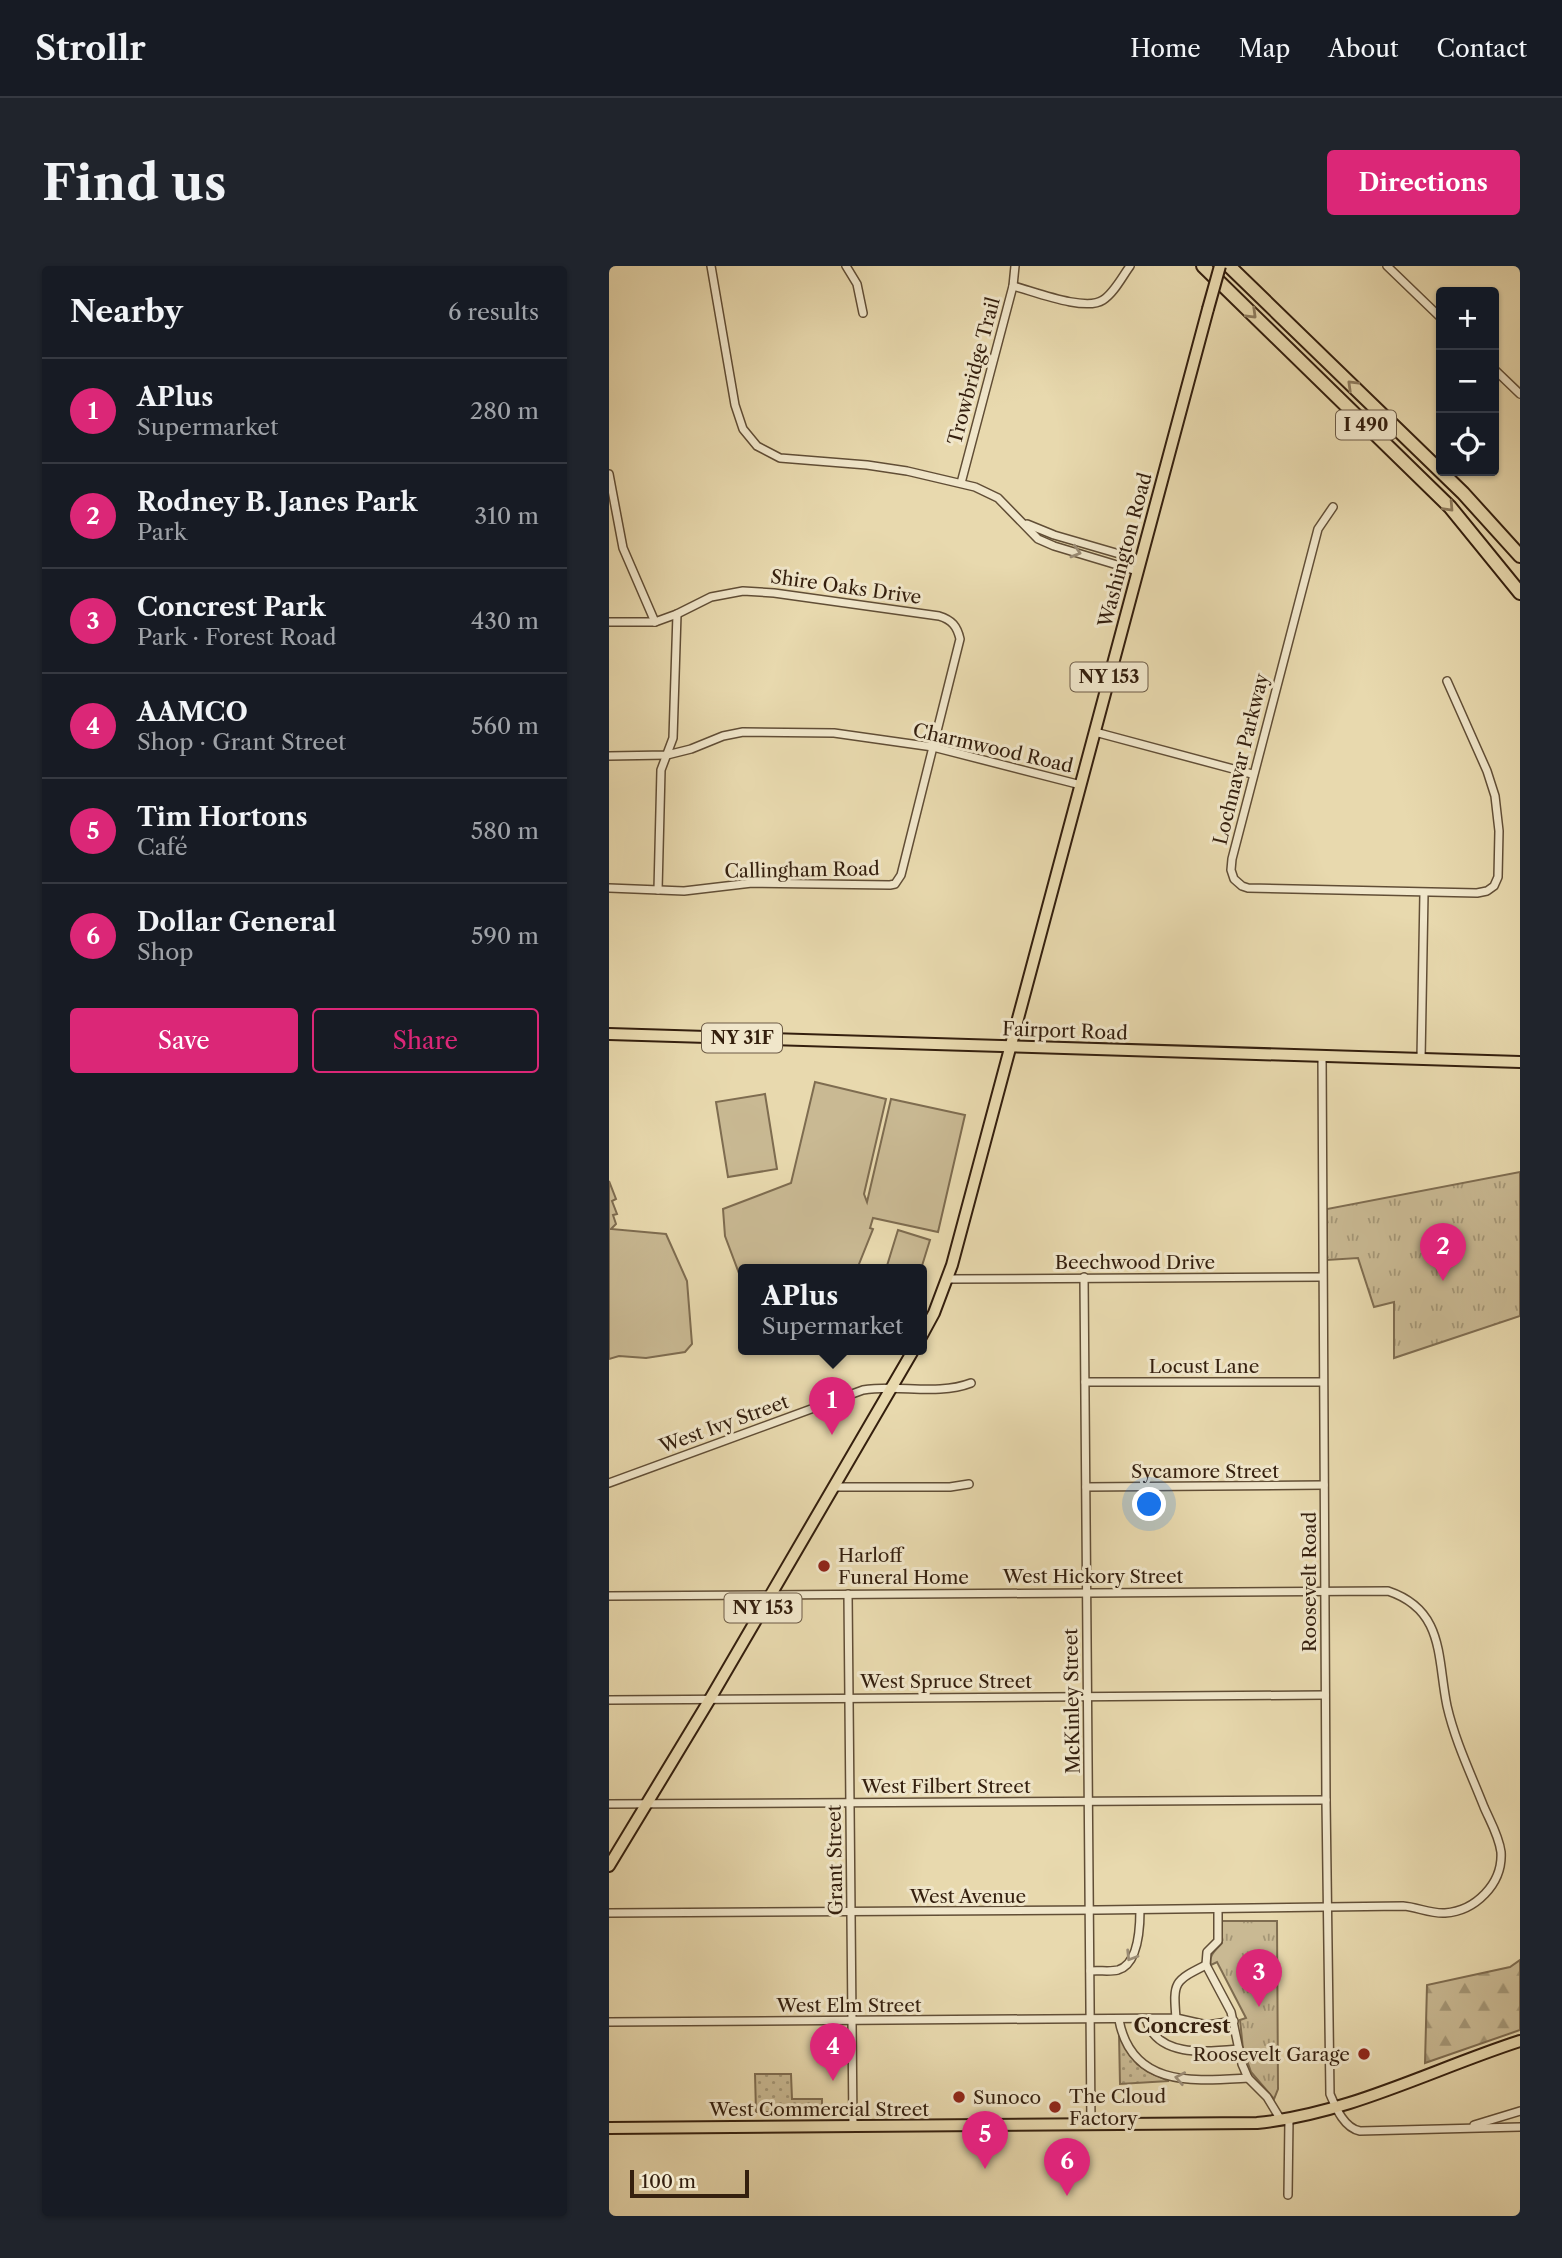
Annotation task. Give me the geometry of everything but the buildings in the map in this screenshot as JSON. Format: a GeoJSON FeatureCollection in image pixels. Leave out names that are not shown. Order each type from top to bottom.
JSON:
{"type":"FeatureCollection","features":[{"type":"Feature","properties":{"kind":"highway","name":"I 490"},"geometry":{"type":"LineString","coordinates":[[1203,266],[1450,507],[1520,593]]}},
{"type":"Feature","properties":{"kind":"highway","name":"I 490"},"geometry":{"type":"LineString","coordinates":[[1229,266],[1463,493],[1520,556]]}},
{"type":"Feature","properties":{"kind":"main road","name":"Washington Road"},"geometry":{"type":"LineString","coordinates":[[1011,1046],[1220,266]]}},
{"type":"Feature","properties":{"kind":"main road","name":"Fairport Road"},"geometry":{"type":"LineString","coordinates":[[609,1034],[1520,1062]]}},
{"type":"Feature","properties":{"kind":"main road","name":"NY 153"},"geometry":{"type":"LineString","coordinates":[[927,1326],[947,1279],[1011,1046]]}},
{"type":"Feature","properties":{"kind":"main road","name":"NY 153"},"geometry":{"type":"LineString","coordinates":[[609,1866],[710,1699],[911,1355]]}},
{"type":"Feature","properties":{"kind":"main road","name":"West Commercial Street"},"geometry":{"type":"LineString","coordinates":[[609,2128],[1234,2124],[1285,2120],[1336,2108],[1520,2041]]}},
{"type":"Feature","properties":{"kind":"street"},"geometry":{"type":"LineString","coordinates":[[711,266],[736,405],[743,429],[757,446],[780,458],[867,465],[985,490],[998,498],[1021,522],[1139,565]]}},
{"type":"Feature","properties":{"kind":"street"},"geometry":{"type":"LineString","coordinates":[[846,266],[857,284],[863,313]]}},
{"type":"Feature","properties":{"kind":"street","name":"Trowbridge Trail"},"geometry":{"type":"LineString","coordinates":[[961,483],[1013,286],[1015,266]]}},
{"type":"Feature","properties":{"kind":"street"},"geometry":{"type":"LineString","coordinates":[[1013,286],[1077,303],[1092,304],[1104,300],[1130,266]]}},
{"type":"Feature","properties":{"kind":"street"},"geometry":{"type":"LineString","coordinates":[[1387,266],[1436,313]]}},
{"type":"Feature","properties":{"kind":"street"},"geometry":{"type":"LineString","coordinates":[[1499,374],[1520,394]]}},
{"type":"Feature","properties":{"kind":"street"},"geometry":{"type":"LineString","coordinates":[[609,474],[623,548],[655,622]]}},
{"type":"Feature","properties":{"kind":"street","name":"Lochnavar Parkway"},"geometry":{"type":"LineString","coordinates":[[1333,507],[1318,528],[1252,774],[1232,859],[1232,875],[1237,883],[1248,888],[1424,893]]}},
{"type":"Feature","properties":{"kind":"street","name":"Shire Oaks Drive"},"geometry":{"type":"LineString","coordinates":[[609,622],[655,622],[712,597],[758,591],[946,618],[956,626],[960,639],[933,747]]}},
{"type":"Feature","properties":{"kind":"street"},"geometry":{"type":"LineString","coordinates":[[658,890],[661,770],[673,738],[677,614]]}},
{"type":"Feature","properties":{"kind":"street"},"geometry":{"type":"LineString","coordinates":[[1421,1059],[1424,893],[1483,893],[1494,886],[1498,877],[1499,820],[1492,782],[1447,681]]}},
{"type":"Feature","properties":{"kind":"street","name":"Charmwood Road"},"geometry":{"type":"LineString","coordinates":[[609,757],[667,755],[723,736],[753,731],[834,733],[933,747],[1081,785]]}},
{"type":"Feature","properties":{"kind":"street"},"geometry":{"type":"LineString","coordinates":[[1095,732],[1252,774]]}},
{"type":"Feature","properties":{"kind":"street","name":"Callingham Road"},"geometry":{"type":"LineString","coordinates":[[609,888],[699,890],[752,883],[895,884],[901,875],[933,747]]}},
{"type":"Feature","properties":{"kind":"street","name":"Roosevelt Road"},"geometry":{"type":"LineString","coordinates":[[1322,1056],[1329,2077],[1330,2094],[1336,2108]]}},
{"type":"Feature","properties":{"kind":"street","name":"Beechwood Drive"},"geometry":{"type":"LineString","coordinates":[[947,1279],[1322,1277]]}},
{"type":"Feature","properties":{"kind":"street","name":"McKinley Street"},"geometry":{"type":"LineString","coordinates":[[1084,1278],[1091,2125]]}},
{"type":"Feature","properties":{"kind":"street","name":"Locust Lane"},"geometry":{"type":"LineString","coordinates":[[1085,1382],[1323,1382]]}},
{"type":"Feature","properties":{"kind":"street","name":"West Ivy Street"},"geometry":{"type":"LineString","coordinates":[[609,1483],[863,1390],[877,1387],[957,1389],[971,1383]]}},
{"type":"Feature","properties":{"kind":"street"},"geometry":{"type":"LineString","coordinates":[[834,1487],[950,1487],[969,1484]]}},
{"type":"Feature","properties":{"kind":"street","name":"Sycamore Street"},"geometry":{"type":"LineString","coordinates":[[1086,1487],[1324,1486]]}},
{"type":"Feature","properties":{"kind":"street","name":"West Hickory Street"},"geometry":{"type":"LineString","coordinates":[[609,1596],[1324,1590],[1388,1591],[1407,1598],[1428,1618],[1436,1639],[1452,1726],[1497,1835],[1500,1865],[1494,1882],[1479,1900],[1464,1909],[1437,1913],[1403,1906],[1327,1908]]}},
{"type":"Feature","properties":{"kind":"street","name":"Grant Street"},"geometry":{"type":"LineString","coordinates":[[848,1594],[853,2127]]}},
{"type":"Feature","properties":{"kind":"street","name":"West Spruce Street"},"geometry":{"type":"LineString","coordinates":[[609,1700],[1325,1695]]}},
{"type":"Feature","properties":{"kind":"street","name":"West Filbert Street"},"geometry":{"type":"LineString","coordinates":[[609,1804],[1326,1800]]}},
{"type":"Feature","properties":{"kind":"street","name":"West Avenue"},"geometry":{"type":"LineString","coordinates":[[609,1913],[1327,1908]]}},
{"type":"Feature","properties":{"kind":"street"},"geometry":{"type":"LineString","coordinates":[[1219,1909],[1218,1941],[1207,1952],[1206,1965],[1234,2021],[1248,2078],[1285,2120],[1288,2195]]}},
{"type":"Feature","properties":{"kind":"street"},"geometry":{"type":"LineString","coordinates":[[1090,1971],[1118,1970],[1127,1963],[1139,1943],[1140,1910]]}},
{"type":"Feature","properties":{"kind":"street"},"geometry":{"type":"LineString","coordinates":[[1176,2018],[1174,1999],[1177,1982],[1206,1965]]}},
{"type":"Feature","properties":{"kind":"street","name":"West Elm Street"},"geometry":{"type":"LineString","coordinates":[[609,2022],[1176,2018],[1207,2025],[1234,2021]]}},
{"type":"Feature","properties":{"kind":"street"},"geometry":{"type":"LineString","coordinates":[[1146,2019],[1153,2035],[1170,2046],[1196,2051],[1239,2049]]}},
{"type":"Feature","properties":{"kind":"street"},"geometry":{"type":"LineString","coordinates":[[1119,2020],[1129,2046],[1140,2061],[1152,2070],[1190,2081],[1248,2078]]}},
{"type":"Feature","properties":{"kind":"street"},"geometry":{"type":"LineString","coordinates":[[1336,2108],[1352,2130],[1360,2131],[1519,2127],[1517,2112],[1460,2128]]}},
{"type":"Feature","properties":{"kind":"green space"},"geometry":{"type":"Polygon","coordinates":[[[815,1082],[886,1099],[864,1194],[867,1202],[891,1099],[965,1115],[938,1232],[873,1218],[870,1228],[873,1229],[859,1264],[738,1264],[738,1271],[725,1236],[723,1209],[791,1183],[815,1082]]]}},
{"type":"Feature","properties":{"kind":"green space"},"geometry":{"type":"Polygon","coordinates":[[[765,1094],[777,1169],[728,1177],[716,1102],[765,1094]]]}},
{"type":"Feature","properties":{"kind":"green space"},"geometry":{"type":"Polygon","coordinates":[[[1520,1172],[1520,1316],[1394,1358],[1394,1302],[1374,1307],[1358,1258],[1327,1260],[1327,1209],[1520,1172]]]}},
{"type":"Feature","properties":{"kind":"green space"},"geometry":{"type":"Polygon","coordinates":[[[609,1181],[616,1199],[612,1201],[617,1214],[613,1215],[616,1224],[611,1229],[666,1234],[687,1281],[692,1344],[685,1352],[646,1358],[619,1356],[609,1359],[609,1181]]]}},
{"type":"Feature","properties":{"kind":"green space"},"geometry":{"type":"Polygon","coordinates":[[[898,1230],[930,1240],[923,1264],[888,1264],[898,1230]]]}},
{"type":"Feature","properties":{"kind":"green space"},"geometry":{"type":"Polygon","coordinates":[[[1222,1921],[1277,1921],[1278,2089],[1274,2099],[1251,2072],[1243,2049],[1240,2020],[1246,2018],[1217,1962],[1211,1965],[1212,1955],[1222,1943],[1222,1921]]]}},
{"type":"Feature","properties":{"kind":"green space"},"geometry":{"type":"Polygon","coordinates":[[[1520,1960],[1520,2030],[1425,2063],[1427,1985],[1510,1967],[1520,1960]]]}},
{"type":"Feature","properties":{"kind":"green space"},"geometry":{"type":"Polygon","coordinates":[[[1119,2034],[1137,2064],[1169,2081],[1120,2084],[1119,2034]]]}},
{"type":"Feature","properties":{"kind":"green space"},"geometry":{"type":"Polygon","coordinates":[[[755,2074],[791,2074],[792,2099],[822,2099],[822,2112],[756,2112],[755,2074]]]}},
{"type":"Feature","properties":{"kind":"place","name":"Rodney B. Janes Park"},"geometry":{"type":"Point","coordinates":[1443,1281]}},
{"type":"Feature","properties":{"kind":"place","name":"APlus"},"geometry":{"type":"Point","coordinates":[832,1435]}},
{"type":"Feature","properties":{"kind":"place","name":"Harloff Funeral Home"},"geometry":{"type":"Point","coordinates":[824,1566]}},
{"type":"Feature","properties":{"kind":"place","name":"Concrest Park"},"geometry":{"type":"Point","coordinates":[1259,2007]}},
{"type":"Feature","properties":{"kind":"place","name":"Roosevelt Garage"},"geometry":{"type":"Point","coordinates":[1364,2054]}},
{"type":"Feature","properties":{"kind":"place","name":"AAMCO"},"geometry":{"type":"Point","coordinates":[833,2081]}},
{"type":"Feature","properties":{"kind":"place","name":"Sunoco"},"geometry":{"type":"Point","coordinates":[959,2097]}},
{"type":"Feature","properties":{"kind":"place","name":"The Cloud Factory"},"geometry":{"type":"Point","coordinates":[1055,2107]}},
{"type":"Feature","properties":{"kind":"place","name":"Tim Hortons"},"geometry":{"type":"Point","coordinates":[985,2169]}},
{"type":"Feature","properties":{"kind":"place","name":"Dollar General"},"geometry":{"type":"Point","coordinates":[1067,2196]}},
{"type":"Feature","properties":{"kind":"district","name":"Concrest"},"geometry":{"type":"Point","coordinates":[1182,2025]}}]}
